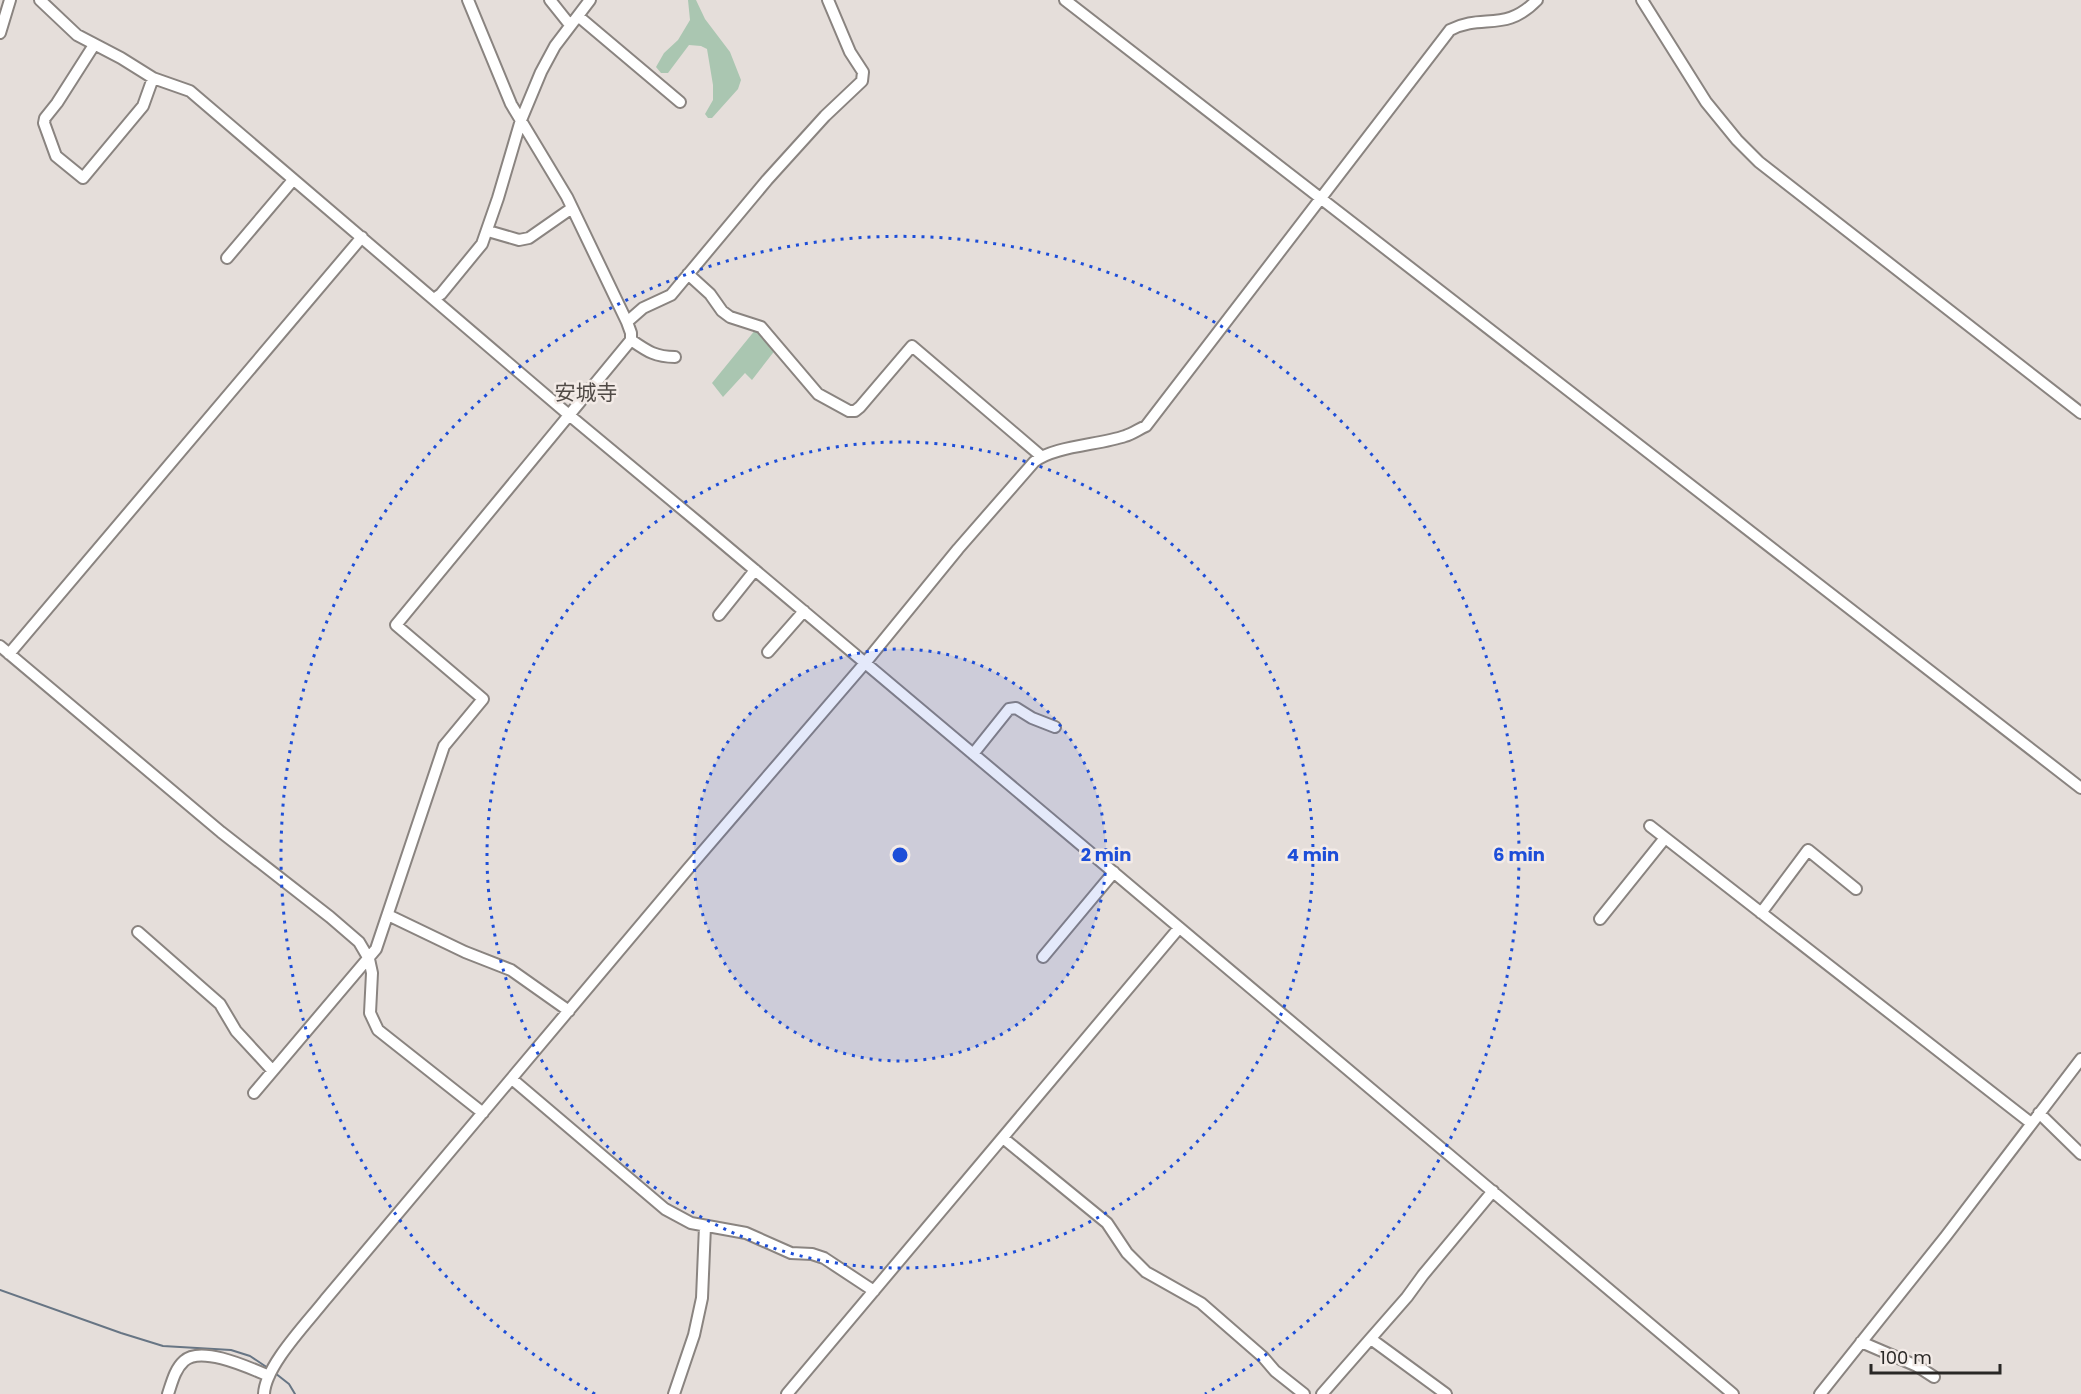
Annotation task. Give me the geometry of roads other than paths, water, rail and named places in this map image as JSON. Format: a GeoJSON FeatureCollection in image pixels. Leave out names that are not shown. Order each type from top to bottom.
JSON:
{"type":"FeatureCollection","features":[{"type":"Feature","properties":{"kind":"street"},"geometry":{"type":"LineString","coordinates":[[0,33],[10,0]]}},
{"type":"Feature","properties":{"kind":"street"},"geometry":{"type":"LineString","coordinates":[[40,0],[77,35],[153,78],[190,92],[569,415],[1733,1394]]}},
{"type":"Feature","properties":{"kind":"street"},"geometry":{"type":"LineString","coordinates":[[254,1093],[376,949],[444,746],[483,699],[396,625],[631,340],[627,322],[572,208],[511,104],[468,0]]}},
{"type":"Feature","properties":{"kind":"street"},"geometry":{"type":"LineString","coordinates":[[550,0],[570,25]]}},
{"type":"Feature","properties":{"kind":"street"},"geometry":{"type":"LineString","coordinates":[[434,299],[441,294],[476,252],[488,231],[521,120],[548,57],[590,0]]}},
{"type":"Feature","properties":{"kind":"street"},"geometry":{"type":"LineString","coordinates":[[627,322],[643,308],[671,295],[825,116],[862,81],[863,72],[850,52],[828,0]]}},
{"type":"Feature","properties":{"kind":"street"},"geometry":{"type":"LineString","coordinates":[[1065,0],[2081,788]]}},
{"type":"Feature","properties":{"kind":"street"},"geometry":{"type":"LineString","coordinates":[[264,1394],[272,1371],[325,1300],[865,663],[958,549],[1041,456],[1127,436],[1146,426],[1450,30],[1468,23],[1491,23],[1515,17],[1537,0]]}},
{"type":"Feature","properties":{"kind":"street"},"geometry":{"type":"LineString","coordinates":[[1642,0],[1706,102],[1737,140],[1759,162],[2081,413]]}},
{"type":"Feature","properties":{"kind":"street"},"geometry":{"type":"LineString","coordinates":[[578,16],[680,102]]}},
{"type":"Feature","properties":{"kind":"street"},"geometry":{"type":"LineString","coordinates":[[94,45],[57,104],[45,118],[44,123],[56,156],[83,178],[143,106],[153,78]]}},
{"type":"Feature","properties":{"kind":"street"},"geometry":{"type":"LineString","coordinates":[[227,258],[293,180]]}},
{"type":"Feature","properties":{"kind":"street"},"geometry":{"type":"LineString","coordinates":[[488,231],[519,240],[529,238],[572,208]]}},
{"type":"Feature","properties":{"kind":"street"},"geometry":{"type":"LineString","coordinates":[[9,654],[362,237]]}},
{"type":"Feature","properties":{"kind":"street"},"geometry":{"type":"LineString","coordinates":[[688,274],[730,317],[761,327],[818,394],[849,411],[855,411],[860,407],[912,346],[1041,456]]}},
{"type":"Feature","properties":{"kind":"street"},"geometry":{"type":"LineString","coordinates":[[631,340],[645,351],[675,357]]}},
{"type":"Feature","properties":{"kind":"street"},"geometry":{"type":"LineString","coordinates":[[719,615],[755,570]]}},
{"type":"Feature","properties":{"kind":"street"},"geometry":{"type":"LineString","coordinates":[[768,652],[804,611]]}},
{"type":"Feature","properties":{"kind":"street"},"geometry":{"type":"LineString","coordinates":[[0,646],[221,832],[359,942],[369,959],[372,973],[370,1013],[378,1030],[483,1113]]}},
{"type":"Feature","properties":{"kind":"street"},"geometry":{"type":"LineString","coordinates":[[973,754],[1009,709],[1016,708],[1032,718],[1055,727]]}},
{"type":"Feature","properties":{"kind":"street"},"geometry":{"type":"LineString","coordinates":[[1650,826],[2031,1123]]}},
{"type":"Feature","properties":{"kind":"street"},"geometry":{"type":"LineString","coordinates":[[1600,919],[1665,838]]}},
{"type":"Feature","properties":{"kind":"street"},"geometry":{"type":"LineString","coordinates":[[1761,913],[1808,850],[1856,889]]}},
{"type":"Feature","properties":{"kind":"street"},"geometry":{"type":"LineString","coordinates":[[1043,957],[1114,872]]}},
{"type":"Feature","properties":{"kind":"street"},"geometry":{"type":"LineString","coordinates":[[388,915],[465,952],[511,970],[569,1011]]}},
{"type":"Feature","properties":{"kind":"street"},"geometry":{"type":"LineString","coordinates":[[788,1394],[1179,928]]}},
{"type":"Feature","properties":{"kind":"street"},"geometry":{"type":"LineString","coordinates":[[138,932],[220,1004],[236,1031],[272,1070]]}},
{"type":"Feature","properties":{"kind":"street"},"geometry":{"type":"LineString","coordinates":[[1820,1394],[2081,1059]]}},
{"type":"Feature","properties":{"kind":"street"},"geometry":{"type":"LineString","coordinates":[[512,1079],[665,1209],[691,1223],[746,1233],[791,1253],[812,1254],[824,1258],[874,1291]]}},
{"type":"Feature","properties":{"kind":"street"},"geometry":{"type":"LineString","coordinates":[[2039,1113],[2081,1154]]}},
{"type":"Feature","properties":{"kind":"street"},"geometry":{"type":"LineString","coordinates":[[1003,1138],[1107,1223],[1127,1253],[1146,1272],[1202,1303],[1304,1394]]}},
{"type":"Feature","properties":{"kind":"street"},"geometry":{"type":"LineString","coordinates":[[1322,1394],[1371,1339],[1493,1191]]}},
{"type":"Feature","properties":{"kind":"street"},"geometry":{"type":"LineString","coordinates":[[674,1394],[694,1335],[702,1298],[705,1226]]}},
{"type":"Feature","properties":{"kind":"street"},"geometry":{"type":"LineString","coordinates":[[1371,1339],[1446,1394]]}},
{"type":"Feature","properties":{"kind":"street"},"geometry":{"type":"LineString","coordinates":[[1861,1342],[1917,1366],[1934,1377]]}},
{"type":"Feature","properties":{"kind":"street"},"geometry":{"type":"LineString","coordinates":[[168,1394],[177,1368],[186,1358],[219,1358],[272,1371]]}},
{"type":"Feature","properties":{"kind":"waterway"},"geometry":{"type":"LineString","coordinates":[[0,1290],[163,1346],[231,1350],[250,1356],[268,1368]]}},
{"type":"Feature","properties":{"kind":"waterway"},"geometry":{"type":"LineString","coordinates":[[275,1373],[289,1384],[295,1394]]}},
{"type":"Feature","properties":{"kind":"district","name":"安城寺"},"geometry":{"type":"Point","coordinates":[586,392]}}]}
